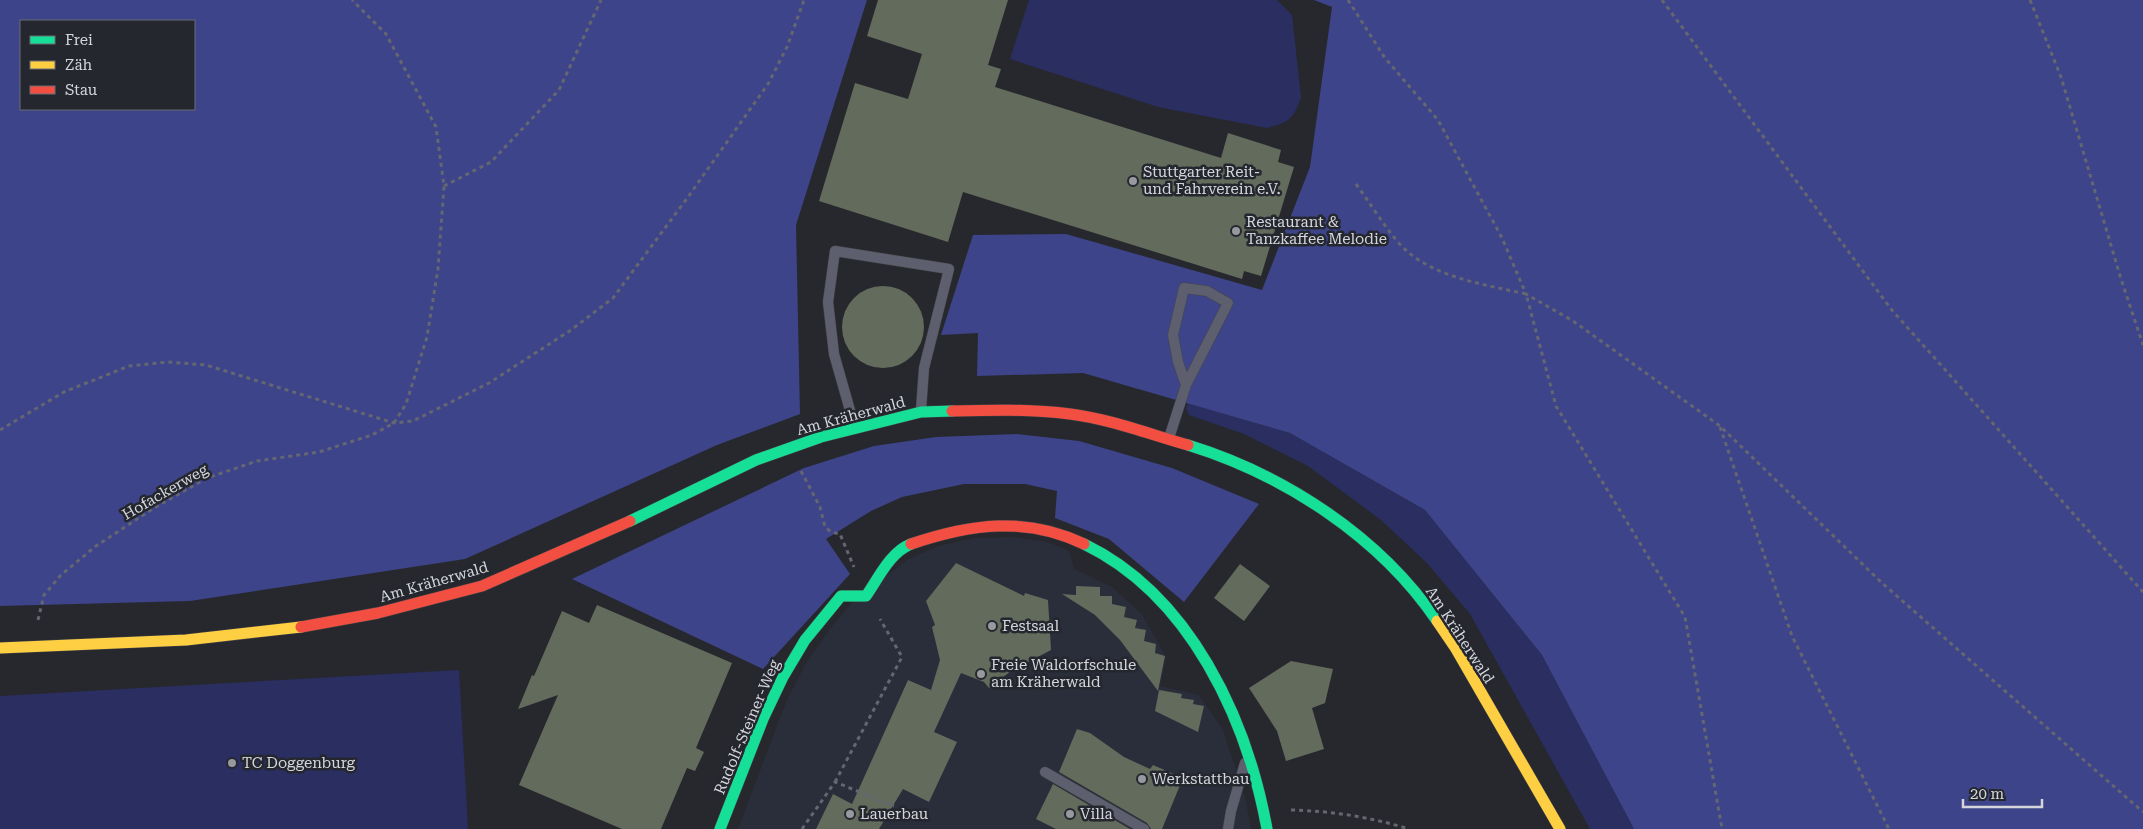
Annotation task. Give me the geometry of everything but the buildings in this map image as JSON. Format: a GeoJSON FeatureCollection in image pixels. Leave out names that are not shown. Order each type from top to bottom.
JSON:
{"type":"FeatureCollection","features":[{"type":"Feature","properties":{"kind":"main road","name":"Am Kräherwald"},"geometry":{"type":"LineString","coordinates":[[0,648],[186,640],[284,630],[378,613],[482,586],[594,538],[756,460],[821,437],[921,412],[1012,409],[1071,414],[1111,422],[1169,438],[1223,456],[1280,484],[1326,512],[1366,543],[1422,599],[1456,649],[1560,829]]}},
{"type":"Feature","properties":{"kind":"main road"},"geometry":{"type":"LineString","coordinates":[[866,596],[901,549],[937,534],[972,526],[1012,525],[1051,531],[1089,547],[1128,569],[1161,600],[1188,635],[1216,683],[1234,718],[1248,753],[1264,809],[1267,829]]}},
{"type":"Feature","properties":{"kind":"main road","name":"Rudolf-Steiner-Weg"},"geometry":{"type":"LineString","coordinates":[[720,829],[774,696],[795,655],[821,618],[842,596],[866,596]]}},
{"type":"Feature","properties":{"kind":"lane"},"geometry":{"type":"LineString","coordinates":[[856,428],[834,354],[828,302],[835,251],[949,269],[924,368],[921,412]]}},
{"type":"Feature","properties":{"kind":"lane"},"geometry":{"type":"LineString","coordinates":[[1169,438],[1186,384],[1228,303],[1207,291],[1184,288],[1173,335],[1178,362],[1186,384]]}},
{"type":"Feature","properties":{"kind":"lane"},"geometry":{"type":"LineString","coordinates":[[1228,829],[1230,811],[1248,753]]}},
{"type":"Feature","properties":{"kind":"lane"},"geometry":{"type":"LineString","coordinates":[[1045,772],[1144,829]]}},
{"type":"Feature","properties":{"kind":"path"},"geometry":{"type":"LineString","coordinates":[[352,0],[386,34],[436,127],[444,186],[438,268],[427,337],[406,404],[394,423]]}},
{"type":"Feature","properties":{"kind":"path"},"geometry":{"type":"LineString","coordinates":[[444,186],[491,162],[559,90],[601,0]]}},
{"type":"Feature","properties":{"kind":"path"},"geometry":{"type":"LineString","coordinates":[[0,430],[64,392],[129,366],[168,362],[206,365],[394,423],[413,421],[489,383],[572,330],[613,298],[768,84],[787,47],[804,0]]}},
{"type":"Feature","properties":{"kind":"path"},"geometry":{"type":"LineString","coordinates":[[1348,0],[1384,58],[1438,120],[1502,238],[1526,294],[1556,406],[1685,617],[1722,829]]}},
{"type":"Feature","properties":{"kind":"path"},"geometry":{"type":"LineString","coordinates":[[1662,0],[1891,309],[2143,592]]}},
{"type":"Feature","properties":{"kind":"path"},"geometry":{"type":"LineString","coordinates":[[2030,0],[2061,77],[2121,279],[2143,345]]}},
{"type":"Feature","properties":{"kind":"path"},"geometry":{"type":"LineString","coordinates":[[1356,184],[1398,242],[1425,264],[1475,282],[1526,294],[1573,321],[1720,426],[1882,583],[2143,812]]}},
{"type":"Feature","properties":{"kind":"path","name":"Hofackerweg"},"geometry":{"type":"LineString","coordinates":[[39,647],[38,622],[44,595],[61,575],[96,546],[154,508],[207,478],[232,469],[257,461],[319,452],[372,435],[394,423]]}},
{"type":"Feature","properties":{"kind":"path"},"geometry":{"type":"LineString","coordinates":[[1720,426],[1792,636],[1888,829]]}},
{"type":"Feature","properties":{"kind":"path"},"geometry":{"type":"LineString","coordinates":[[798,466],[820,507],[826,527],[831,532],[840,534],[866,596],[902,656],[835,782],[802,829]]}},
{"type":"Feature","properties":{"kind":"path"},"geometry":{"type":"LineString","coordinates":[[835,782],[894,806]]}},
{"type":"Feature","properties":{"kind":"path"},"geometry":{"type":"LineString","coordinates":[[1264,809],[1336,813],[1376,819],[1409,829]]}},
{"type":"Feature","properties":{"kind":"shaded area"},"geometry":{"type":"Polygon","coordinates":[[[0,0],[867,0],[796,225],[800,414],[717,445],[465,559],[190,601],[0,606],[0,0]]]}},
{"type":"Feature","properties":{"kind":"shaded area"},"geometry":{"type":"Polygon","coordinates":[[[1029,0],[1277,0],[1292,15],[1301,97],[1296,110],[1290,118],[1281,124],[1267,128],[1158,107],[1010,59],[1029,0]]]}},
{"type":"Feature","properties":{"kind":"shaded area"},"geometry":{"type":"Polygon","coordinates":[[[1314,0],[2143,0],[2143,829],[1634,829],[1542,655],[1425,510],[1290,433],[1083,373],[977,376],[978,333],[941,335],[973,235],[1066,234],[1262,290],[1310,167],[1332,7],[1314,0]]]}},
{"type":"Feature","properties":{"kind":"shaded area"},"geometry":{"type":"Polygon","coordinates":[[[1188,403],[1290,433],[1425,510],[1542,655],[1634,829],[1590,829],[1470,614],[1427,563],[1381,520],[1308,466],[1244,434],[1189,415],[1186,409],[1188,403]]]}},
{"type":"Feature","properties":{"kind":"shaded area"},"geometry":{"type":"Polygon","coordinates":[[[1017,434],[1079,441],[1172,468],[1259,504],[1184,602],[1109,539],[1055,518],[1057,491],[1025,484],[964,484],[902,497],[871,511],[826,539],[850,574],[763,669],[572,579],[804,468],[874,446],[936,437],[1017,434]]]}},
{"type":"Feature","properties":{"kind":"shaded area","name":"Freie Waldorfschule am Kräherwald"},"geometry":{"type":"Polygon","coordinates":[[[1013,537],[1048,542],[1069,551],[1074,569],[1112,587],[1142,614],[1166,657],[1160,686],[1199,695],[1223,730],[1246,801],[1251,829],[738,829],[786,702],[806,663],[832,626],[851,604],[907,560],[938,546],[974,538],[1013,537]]]}},
{"type":"Feature","properties":{"kind":"shaded area","name":"TC Doggenburg"},"geometry":{"type":"Polygon","coordinates":[[[459,670],[468,829],[0,829],[0,696],[459,670]]]}},
{"type":"Feature","properties":{"kind":"traffic: fast"},"geometry":{"type":"LineString","coordinates":[[630,521],[756,460],[821,437],[921,412],[952,411]]}},
{"type":"Feature","properties":{"kind":"traffic: fast"},"geometry":{"type":"LineString","coordinates":[[1188,445],[1260,473],[1328,513],[1359,536],[1388,562],[1437,621]]}},
{"type":"Feature","properties":{"kind":"traffic: fast"},"geometry":{"type":"LineString","coordinates":[[720,829],[763,719],[783,677],[805,640],[841,596],[866,596],[891,559],[911,544]]}},
{"type":"Feature","properties":{"kind":"traffic: fast"},"geometry":{"type":"LineString","coordinates":[[1084,544],[1121,566],[1154,595],[1183,628],[1208,664],[1228,704],[1245,745],[1258,787],[1267,829]]}},
{"type":"Feature","properties":{"kind":"traffic: slow"},"geometry":{"type":"LineString","coordinates":[[1437,621],[1456,649],[1560,829]]}},
{"type":"Feature","properties":{"kind":"traffic: slow"},"geometry":{"type":"LineString","coordinates":[[0,648],[186,640],[301,627]]}},
{"type":"Feature","properties":{"kind":"traffic: jam"},"geometry":{"type":"LineString","coordinates":[[952,411],[1055,412],[1085,416],[1188,445]]}},
{"type":"Feature","properties":{"kind":"traffic: jam"},"geometry":{"type":"LineString","coordinates":[[301,627],[378,613],[482,586],[630,521]]}},
{"type":"Feature","properties":{"kind":"traffic: jam"},"geometry":{"type":"LineString","coordinates":[[911,544],[955,532],[998,526],[1041,529],[1084,544]]}},
{"type":"Feature","properties":{"kind":"place","name":"Stuttgarter Reit- und Fahrverein e.V."},"geometry":{"type":"Point","coordinates":[1133,181]}},
{"type":"Feature","properties":{"kind":"place","name":"Restaurant & Tanzkaffee Melodie"},"geometry":{"type":"Point","coordinates":[1236,231]}},
{"type":"Feature","properties":{"kind":"place","name":"Festsaal"},"geometry":{"type":"Point","coordinates":[992,626]}},
{"type":"Feature","properties":{"kind":"place","name":"Freie Waldorfschule am Kräherwald"},"geometry":{"type":"Point","coordinates":[981,674]}},
{"type":"Feature","properties":{"kind":"place","name":"TC Doggenburg"},"geometry":{"type":"Point","coordinates":[232,763]}},
{"type":"Feature","properties":{"kind":"place","name":"Werkstattbau"},"geometry":{"type":"Point","coordinates":[1142,779]}},
{"type":"Feature","properties":{"kind":"place","name":"Lauerbau"},"geometry":{"type":"Point","coordinates":[850,814]}},
{"type":"Feature","properties":{"kind":"place","name":"Villa"},"geometry":{"type":"Point","coordinates":[1070,814]}}]}
